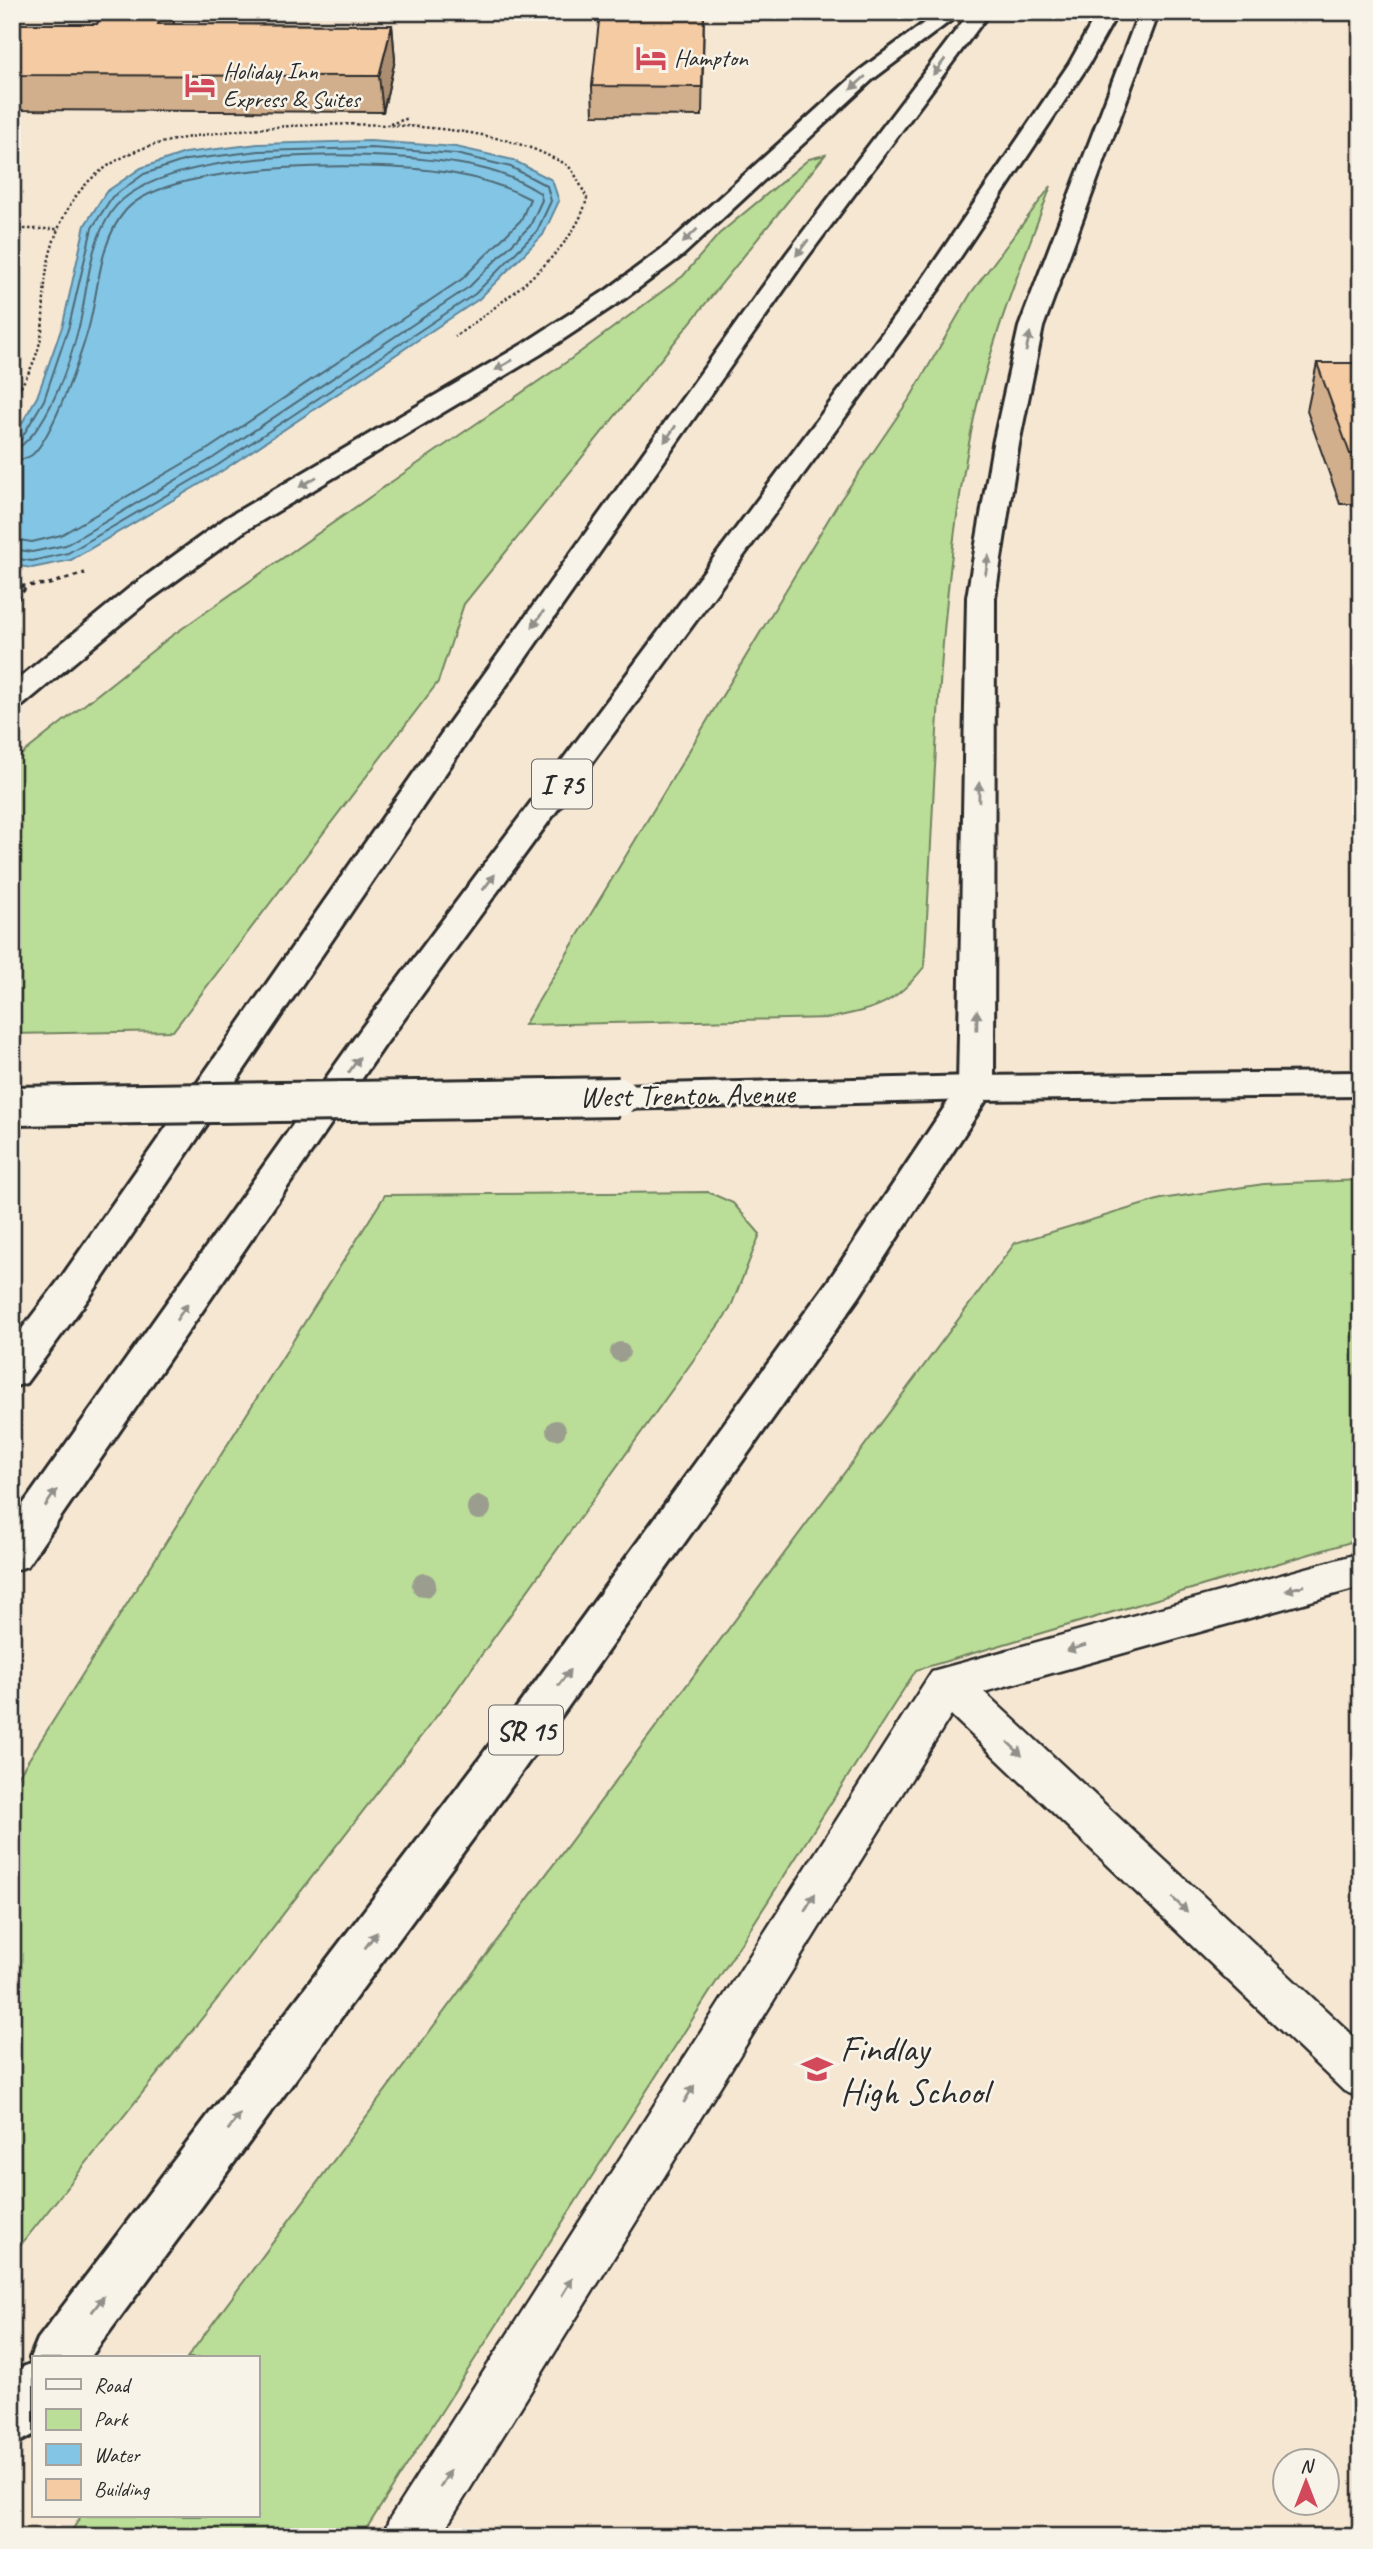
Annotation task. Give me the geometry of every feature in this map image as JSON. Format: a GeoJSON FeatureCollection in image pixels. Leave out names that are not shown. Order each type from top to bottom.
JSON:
{"type":"FeatureCollection","features":[{"type":"Feature","properties":{"kind":"main road"},"geometry":{"type":"LineString","coordinates":[[12,699],[138,595],[236,524],[532,349],[616,294],[675,250],[866,75],[952,12]]}},
{"type":"Feature","properties":{"kind":"main road"},"geometry":{"type":"LineString","coordinates":[[12,1372],[77,1285],[439,759],[795,258],[980,12]]}},
{"type":"Feature","properties":{"kind":"main road","name":"I 75"},"geometry":{"type":"LineString","coordinates":[[12,1554],[373,1037],[931,284],[1079,64],[1108,12]]}},
{"type":"Feature","properties":{"kind":"main road"},"geometry":{"type":"LineString","coordinates":[[976,1088],[981,597],[1006,444],[1031,327],[1149,12]]}},
{"type":"Feature","properties":{"kind":"main road","name":"West Trenton Avenue"},"geometry":{"type":"LineString","coordinates":[[12,1106],[619,1097],[976,1088],[1361,1084]]}},
{"type":"Feature","properties":{"kind":"main road","name":"SR 15"},"geometry":{"type":"LineString","coordinates":[[58,2356],[490,1780],[845,1287],[976,1088]]}},
{"type":"Feature","properties":{"kind":"main road"},"geometry":{"type":"LineString","coordinates":[[12,2418],[32,2391]]}},
{"type":"Feature","properties":{"kind":"lane"},"geometry":{"type":"LineString","coordinates":[[409,2537],[947,1684],[1361,1570]]}},
{"type":"Feature","properties":{"kind":"lane"},"geometry":{"type":"LineString","coordinates":[[947,1684],[1361,2075]]}},
{"type":"Feature","properties":{"kind":"path"},"geometry":{"type":"LineString","coordinates":[[387,125],[409,118]]}},
{"type":"Feature","properties":{"kind":"path"},"geometry":{"type":"LineString","coordinates":[[12,399],[40,344],[46,270],[68,207],[86,184],[109,165],[162,143],[257,131],[387,125],[455,130],[526,143],[563,159],[582,179],[587,200],[576,230],[520,284],[446,342]]}},
{"type":"Feature","properties":{"kind":"path"},"geometry":{"type":"LineString","coordinates":[[14,229],[59,229]]}},
{"type":"Feature","properties":{"kind":"path"},"geometry":{"type":"LineString","coordinates":[[12,587],[65,581],[88,572]]}},
{"type":"Feature","properties":{"kind":"path"},"geometry":{"type":"LineString","coordinates":[[12,607],[26,587]]}},
{"type":"Feature","properties":{"kind":"shaded area"},"geometry":{"type":"Polygon","coordinates":[[[12,12],[1361,12],[1361,2537],[12,2537],[12,12]]]}},
{"type":"Feature","properties":{"kind":"green space"},"geometry":{"type":"Polygon","coordinates":[[[825,155],[464,604],[438,682],[173,1031],[12,1034],[12,762],[170,637],[568,361],[683,276],[719,234],[809,159],[825,155]]]}},
{"type":"Feature","properties":{"kind":"green space"},"geometry":{"type":"Polygon","coordinates":[[[1051,186],[985,374],[959,503],[950,569],[939,701],[924,967],[903,990],[884,1003],[831,1018],[524,1025],[837,505],[910,398],[971,293],[1051,186]]]}},
{"type":"Feature","properties":{"kind":"green space"},"geometry":{"type":"Polygon","coordinates":[[[1361,1180],[1361,1539],[916,1670],[361,2537],[68,2537],[80,2518],[259,2518],[259,2356],[188,2356],[1015,1243],[1161,1199],[1264,1184],[1361,1180]]]}},
{"type":"Feature","properties":{"kind":"green space"},"geometry":{"type":"Polygon","coordinates":[[[708,1192],[733,1203],[760,1234],[730,1309],[449,1700],[219,1997],[12,2256],[12,1786],[385,1195],[708,1192]]]}},
{"type":"Feature","properties":{"kind":"water"},"geometry":{"type":"Polygon","coordinates":[[[370,141],[456,147],[513,160],[552,180],[559,201],[543,235],[479,299],[222,471],[71,560],[32,568],[12,565],[12,440],[37,397],[63,324],[85,225],[106,192],[141,168],[185,153],[258,144],[370,141]]]}},
{"type":"Feature","properties":{"kind":"building"},"geometry":{"type":"Polygon","coordinates":[[[103,12],[163,12],[158,24],[392,25],[379,76],[12,75],[12,24],[97,24],[103,12]]]}},
{"type":"Feature","properties":{"kind":"building","name":"Hampton"},"geometry":{"type":"Polygon","coordinates":[[[600,12],[704,12],[702,87],[592,86],[600,12]]]}},
{"type":"Feature","properties":{"kind":"building"},"geometry":{"type":"Polygon","coordinates":[[[1317,363],[1361,363],[1361,454],[1350,454],[1317,363]]]}},
{"type":"Feature","properties":{"kind":"place","name":"Hampton"},"geometry":{"type":"Point","coordinates":[651,58]}},
{"type":"Feature","properties":{"kind":"place","name":"Holiday Inn Express & Suites"},"geometry":{"type":"Point","coordinates":[200,85]}},
{"type":"Feature","properties":{"kind":"place","name":"Findlay High School"},"geometry":{"type":"Point","coordinates":[817,2069]}}]}
